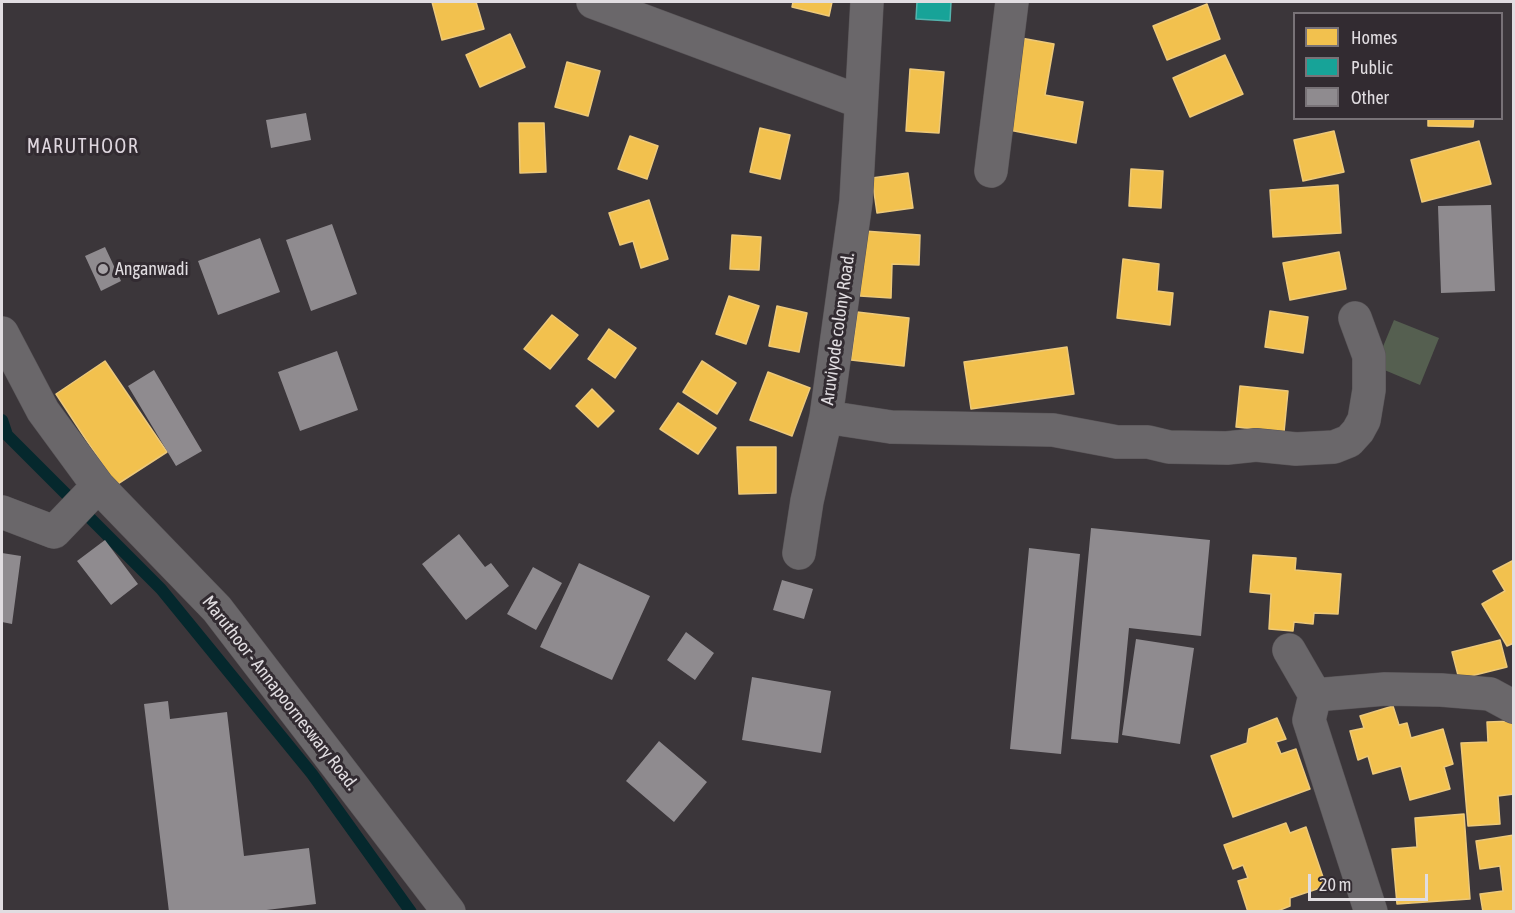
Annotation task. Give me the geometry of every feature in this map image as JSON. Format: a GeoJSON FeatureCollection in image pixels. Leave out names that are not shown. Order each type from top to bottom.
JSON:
{"type":"FeatureCollection","features":[{"type":"Feature","properties":{"kind":"street"},"geometry":{"type":"LineString","coordinates":[[593,2],[861,102]]}},
{"type":"Feature","properties":{"kind":"street","name":"Aruviyode colony Road."},"geometry":{"type":"LineString","coordinates":[[799,553],[807,501],[826,417],[856,201],[867,2]]}},
{"type":"Feature","properties":{"kind":"street"},"geometry":{"type":"LineString","coordinates":[[990,171],[1012,2]]}},
{"type":"Feature","properties":{"kind":"street"},"geometry":{"type":"LineString","coordinates":[[826,417],[891,427],[1053,430],[1117,442],[1148,442],[1169,447],[1227,448],[1256,445],[1296,449],[1334,447],[1349,441],[1358,431],[1364,420],[1369,390],[1369,356],[1355,318]]}},
{"type":"Feature","properties":{"kind":"street","name":"Maruthoor - Annapoorneswary Road."},"geometry":{"type":"LineString","coordinates":[[2,333],[43,411],[98,486],[217,609],[449,912]]}},
{"type":"Feature","properties":{"kind":"street"},"geometry":{"type":"LineString","coordinates":[[2,512],[54,532],[98,486]]}},
{"type":"Feature","properties":{"kind":"street"},"geometry":{"type":"LineString","coordinates":[[1289,650],[1315,695],[1310,720],[1371,912]]}},
{"type":"Feature","properties":{"kind":"street"},"geometry":{"type":"LineString","coordinates":[[1315,695],[1385,689],[1441,690],[1490,694],[1514,707]]}},
{"type":"Feature","properties":{"kind":"green space"},"geometry":{"type":"Polygon","coordinates":[[[1394,320],[1439,338],[1420,385],[1375,366],[1394,320]]]}},
{"type":"Feature","properties":{"kind":"building: Homes"},"geometry":{"type":"Polygon","coordinates":[[[432,2],[476,2],[484,29],[442,40],[432,2]]]}},
{"type":"Feature","properties":{"kind":"building: Homes"},"geometry":{"type":"Polygon","coordinates":[[[793,2],[832,2],[829,16],[792,7],[793,2]]]}},
{"type":"Feature","properties":{"kind":"building: Homes"},"geometry":{"type":"Polygon","coordinates":[[[1207,4],[1220,39],[1167,60],[1153,26],[1207,4]]]}},
{"type":"Feature","properties":{"kind":"building: Homes"},"geometry":{"type":"Polygon","coordinates":[[[510,34],[525,67],[480,87],[466,55],[510,34]]]}},
{"type":"Feature","properties":{"kind":"building: Homes"},"geometry":{"type":"Polygon","coordinates":[[[1021,38],[1054,44],[1045,95],[1083,102],[1076,143],[1004,129],[1021,38]]]}},
{"type":"Feature","properties":{"kind":"building: Homes"},"geometry":{"type":"Polygon","coordinates":[[[1225,55],[1243,94],[1190,117],[1173,78],[1225,55]]]}},
{"type":"Feature","properties":{"kind":"building: Homes"},"geometry":{"type":"Polygon","coordinates":[[[567,62],[600,71],[588,116],[555,107],[567,62]]]}},
{"type":"Feature","properties":{"kind":"building: Homes"},"geometry":{"type":"Polygon","coordinates":[[[910,69],[944,72],[939,133],[906,131],[910,69]]]}},
{"type":"Feature","properties":{"kind":"building: Homes"},"geometry":{"type":"Polygon","coordinates":[[[1428,120],[1474,120],[1473,127],[1428,126],[1428,120]]]}},
{"type":"Feature","properties":{"kind":"building: Homes"},"geometry":{"type":"Polygon","coordinates":[[[519,123],[544,123],[546,172],[520,173],[519,123]]]}},
{"type":"Feature","properties":{"kind":"building: Homes"},"geometry":{"type":"Polygon","coordinates":[[[760,128],[790,135],[780,179],[750,172],[760,128]]]}},
{"type":"Feature","properties":{"kind":"building: Homes"},"geometry":{"type":"Polygon","coordinates":[[[1334,131],[1344,172],[1303,181],[1294,140],[1334,131]]]}},
{"type":"Feature","properties":{"kind":"building: Homes"},"geometry":{"type":"Polygon","coordinates":[[[630,136],[658,146],[647,179],[618,169],[630,136]]]}},
{"type":"Feature","properties":{"kind":"building: Homes"},"geometry":{"type":"Polygon","coordinates":[[[1479,141],[1491,184],[1422,202],[1411,160],[1479,141]]]}},
{"type":"Feature","properties":{"kind":"building: Homes"},"geometry":{"type":"Polygon","coordinates":[[[1131,169],[1163,171],[1161,208],[1129,206],[1131,169]]]}},
{"type":"Feature","properties":{"kind":"building: Homes"},"geometry":{"type":"Polygon","coordinates":[[[908,173],[913,208],[877,213],[872,178],[908,173]]]}},
{"type":"Feature","properties":{"kind":"building: Homes"},"geometry":{"type":"Polygon","coordinates":[[[1338,185],[1341,233],[1273,237],[1270,190],[1338,185]]]}},
{"type":"Feature","properties":{"kind":"building: Homes"},"geometry":{"type":"Polygon","coordinates":[[[649,200],[668,259],[641,268],[633,241],[620,245],[609,213],[649,200]]]}},
{"type":"Feature","properties":{"kind":"building: Homes"},"geometry":{"type":"Polygon","coordinates":[[[864,231],[920,235],[919,265],[892,264],[891,298],[860,296],[864,231]]]}},
{"type":"Feature","properties":{"kind":"building: Homes"},"geometry":{"type":"Polygon","coordinates":[[[732,235],[761,237],[759,270],[730,269],[732,235]]]}},
{"type":"Feature","properties":{"kind":"building: Homes"},"geometry":{"type":"Polygon","coordinates":[[[1339,252],[1346,289],[1290,300],[1283,263],[1339,252]]]}},
{"type":"Feature","properties":{"kind":"building: Homes"},"geometry":{"type":"Polygon","coordinates":[[[1123,259],[1159,264],[1157,291],[1173,293],[1170,325],[1117,318],[1123,259]]]}},
{"type":"Feature","properties":{"kind":"building: Homes"},"geometry":{"type":"Polygon","coordinates":[[[729,296],[759,306],[746,344],[716,334],[729,296]]]}},
{"type":"Feature","properties":{"kind":"building: Homes"},"geometry":{"type":"Polygon","coordinates":[[[777,306],[807,313],[799,352],[769,346],[777,306]]]}},
{"type":"Feature","properties":{"kind":"building: Homes"},"geometry":{"type":"Polygon","coordinates":[[[1270,311],[1308,317],[1303,353],[1265,347],[1270,311]]]}},
{"type":"Feature","properties":{"kind":"building: Homes"},"geometry":{"type":"Polygon","coordinates":[[[857,312],[909,318],[904,366],[851,360],[857,312]]]}},
{"type":"Feature","properties":{"kind":"building: Homes"},"geometry":{"type":"Polygon","coordinates":[[[552,315],[578,335],[550,369],[524,349],[552,315]]]}},
{"type":"Feature","properties":{"kind":"building: Homes"},"geometry":{"type":"Polygon","coordinates":[[[609,329],[636,348],[615,378],[588,359],[609,329]]]}},
{"type":"Feature","properties":{"kind":"building: Homes"},"geometry":{"type":"Polygon","coordinates":[[[1067,347],[1074,394],[971,409],[964,362],[1067,347]]]}},
{"type":"Feature","properties":{"kind":"building: Homes"},"geometry":{"type":"Polygon","coordinates":[[[105,361],[167,452],[116,485],[56,394],[105,361]]]}},
{"type":"Feature","properties":{"kind":"building: Homes"},"geometry":{"type":"Polygon","coordinates":[[[702,361],[736,383],[717,414],[683,392],[702,361]]]}},
{"type":"Feature","properties":{"kind":"building: Homes"},"geometry":{"type":"Polygon","coordinates":[[[768,372],[810,388],[792,436],[750,420],[768,372]]]}},
{"type":"Feature","properties":{"kind":"building: Homes"},"geometry":{"type":"Polygon","coordinates":[[[1240,386],[1288,391],[1284,432],[1236,427],[1240,386]]]}},
{"type":"Feature","properties":{"kind":"building: Homes"},"geometry":{"type":"Polygon","coordinates":[[[592,389],[614,411],[598,427],[576,406],[592,389]]]}},
{"type":"Feature","properties":{"kind":"building: Homes"},"geometry":{"type":"Polygon","coordinates":[[[678,403],[716,428],[698,454],[660,429],[678,403]]]}},
{"type":"Feature","properties":{"kind":"building: Homes"},"geometry":{"type":"Polygon","coordinates":[[[737,447],[776,447],[776,493],[739,494],[737,447]]]}},
{"type":"Feature","properties":{"kind":"building: Homes"},"geometry":{"type":"Polygon","coordinates":[[[1253,555],[1296,558],[1295,570],[1341,574],[1338,614],[1314,613],[1313,624],[1294,622],[1293,631],[1269,629],[1271,594],[1250,592],[1253,555]]]}},
{"type":"Feature","properties":{"kind":"building: Homes"},"geometry":{"type":"Polygon","coordinates":[[[1514,560],[1514,643],[1507,646],[1482,604],[1505,591],[1493,571],[1514,560]]]}},
{"type":"Feature","properties":{"kind":"building: Homes"},"geometry":{"type":"Polygon","coordinates":[[[1500,640],[1507,667],[1459,679],[1452,652],[1500,640]]]}},
{"type":"Feature","properties":{"kind":"building: Homes"},"geometry":{"type":"Polygon","coordinates":[[[1393,706],[1399,725],[1407,723],[1411,738],[1443,729],[1453,764],[1444,767],[1450,789],[1410,800],[1401,766],[1373,774],[1368,756],[1358,760],[1350,731],[1364,728],[1360,716],[1393,706]]]}},
{"type":"Feature","properties":{"kind":"building: Homes"},"geometry":{"type":"Polygon","coordinates":[[[1277,718],[1286,739],[1276,742],[1281,754],[1296,749],[1310,789],[1233,817],[1211,756],[1247,743],[1249,729],[1277,718]]]}},
{"type":"Feature","properties":{"kind":"building: Homes"},"geometry":{"type":"Polygon","coordinates":[[[1514,721],[1514,794],[1498,796],[1500,824],[1468,826],[1461,743],[1488,742],[1487,722],[1514,721]]]}},
{"type":"Feature","properties":{"kind":"building: Homes"},"geometry":{"type":"Polygon","coordinates":[[[1464,814],[1470,899],[1397,904],[1392,849],[1417,847],[1415,818],[1464,814]]]}},
{"type":"Feature","properties":{"kind":"building: Homes"},"geometry":{"type":"Polygon","coordinates":[[[1286,823],[1290,833],[1306,827],[1326,886],[1290,898],[1290,906],[1275,912],[1248,912],[1238,881],[1248,878],[1243,865],[1233,869],[1224,845],[1286,823]]]}},
{"type":"Feature","properties":{"kind":"building: Homes"},"geometry":{"type":"Polygon","coordinates":[[[1514,835],[1514,912],[1483,912],[1480,894],[1503,891],[1500,866],[1480,869],[1476,841],[1514,835]]]}},
{"type":"Feature","properties":{"kind":"building: Public"},"geometry":{"type":"Polygon","coordinates":[[[917,2],[951,2],[950,21],[916,19],[917,2]]]}},
{"type":"Feature","properties":{"kind":"building: Other"},"geometry":{"type":"Polygon","coordinates":[[[306,113],[311,140],[271,148],[266,120],[306,113]]]}},
{"type":"Feature","properties":{"kind":"building: Other"},"geometry":{"type":"Polygon","coordinates":[[[1491,205],[1495,291],[1441,293],[1438,206],[1491,205]]]}},
{"type":"Feature","properties":{"kind":"building: Other"},"geometry":{"type":"Polygon","coordinates":[[[332,224],[357,294],[311,311],[286,240],[332,224]]]}},
{"type":"Feature","properties":{"kind":"building: Other"},"geometry":{"type":"Polygon","coordinates":[[[260,238],[280,292],[218,315],[198,261],[260,238]]]}},
{"type":"Feature","properties":{"kind":"building: Other","name":"Anganwadi"},"geometry":{"type":"Polygon","coordinates":[[[105,247],[121,281],[101,291],[85,256],[105,247]]]}},
{"type":"Feature","properties":{"kind":"building: Other"},"geometry":{"type":"Polygon","coordinates":[[[337,351],[358,410],[300,431],[278,372],[337,351]]]}},
{"type":"Feature","properties":{"kind":"building: Other"},"geometry":{"type":"Polygon","coordinates":[[[154,370],[202,451],[176,466],[128,386],[154,370]]]}},
{"type":"Feature","properties":{"kind":"building: Other"},"geometry":{"type":"Polygon","coordinates":[[[1091,528],[1210,540],[1201,636],[1129,628],[1118,743],[1071,739],[1091,528]]]}},
{"type":"Feature","properties":{"kind":"building: Other"},"geometry":{"type":"Polygon","coordinates":[[[459,534],[485,567],[491,563],[509,586],[466,620],[422,564],[459,534]]]}},
{"type":"Feature","properties":{"kind":"building: Other"},"geometry":{"type":"Polygon","coordinates":[[[105,540],[138,584],[111,605],[77,561],[105,540]]]}},
{"type":"Feature","properties":{"kind":"building: Other"},"geometry":{"type":"Polygon","coordinates":[[[1029,548],[1080,554],[1061,754],[1010,749],[1029,548]]]}},
{"type":"Feature","properties":{"kind":"building: Other"},"geometry":{"type":"Polygon","coordinates":[[[2,553],[21,556],[12,624],[2,622],[2,553]]]}},
{"type":"Feature","properties":{"kind":"building: Other"},"geometry":{"type":"Polygon","coordinates":[[[579,563],[650,596],[612,680],[540,647],[579,563]]]}},
{"type":"Feature","properties":{"kind":"building: Other"},"geometry":{"type":"Polygon","coordinates":[[[533,567],[562,583],[536,630],[507,614],[533,567]]]}},
{"type":"Feature","properties":{"kind":"building: Other"},"geometry":{"type":"Polygon","coordinates":[[[782,580],[813,589],[804,619],[773,610],[782,580]]]}},
{"type":"Feature","properties":{"kind":"building: Other"},"geometry":{"type":"Polygon","coordinates":[[[686,632],[714,653],[695,680],[667,660],[686,632]]]}},
{"type":"Feature","properties":{"kind":"building: Other"},"geometry":{"type":"Polygon","coordinates":[[[1136,639],[1194,648],[1180,744],[1122,735],[1136,639]]]}},
{"type":"Feature","properties":{"kind":"building: Other"},"geometry":{"type":"Polygon","coordinates":[[[752,677],[831,691],[821,753],[742,740],[752,677]]]}},
{"type":"Feature","properties":{"kind":"building: Other"},"geometry":{"type":"Polygon","coordinates":[[[168,701],[170,719],[227,712],[244,856],[309,848],[316,904],[250,912],[169,912],[144,704],[168,701]]]}},
{"type":"Feature","properties":{"kind":"building: Other"},"geometry":{"type":"Polygon","coordinates":[[[659,741],[707,782],[674,822],[626,781],[659,741]]]}},
{"type":"Feature","properties":{"kind":"waterway"},"geometry":{"type":"LineString","coordinates":[[2,420],[7,435],[161,589],[312,774],[411,912]]}},
{"type":"Feature","properties":{"kind":"place","name":"Anganwadi"},"geometry":{"type":"Point","coordinates":[103,269]}},
{"type":"Feature","properties":{"kind":"district","name":"MARUTHOOR"},"geometry":{"type":"Point","coordinates":[83,147]}}]}
